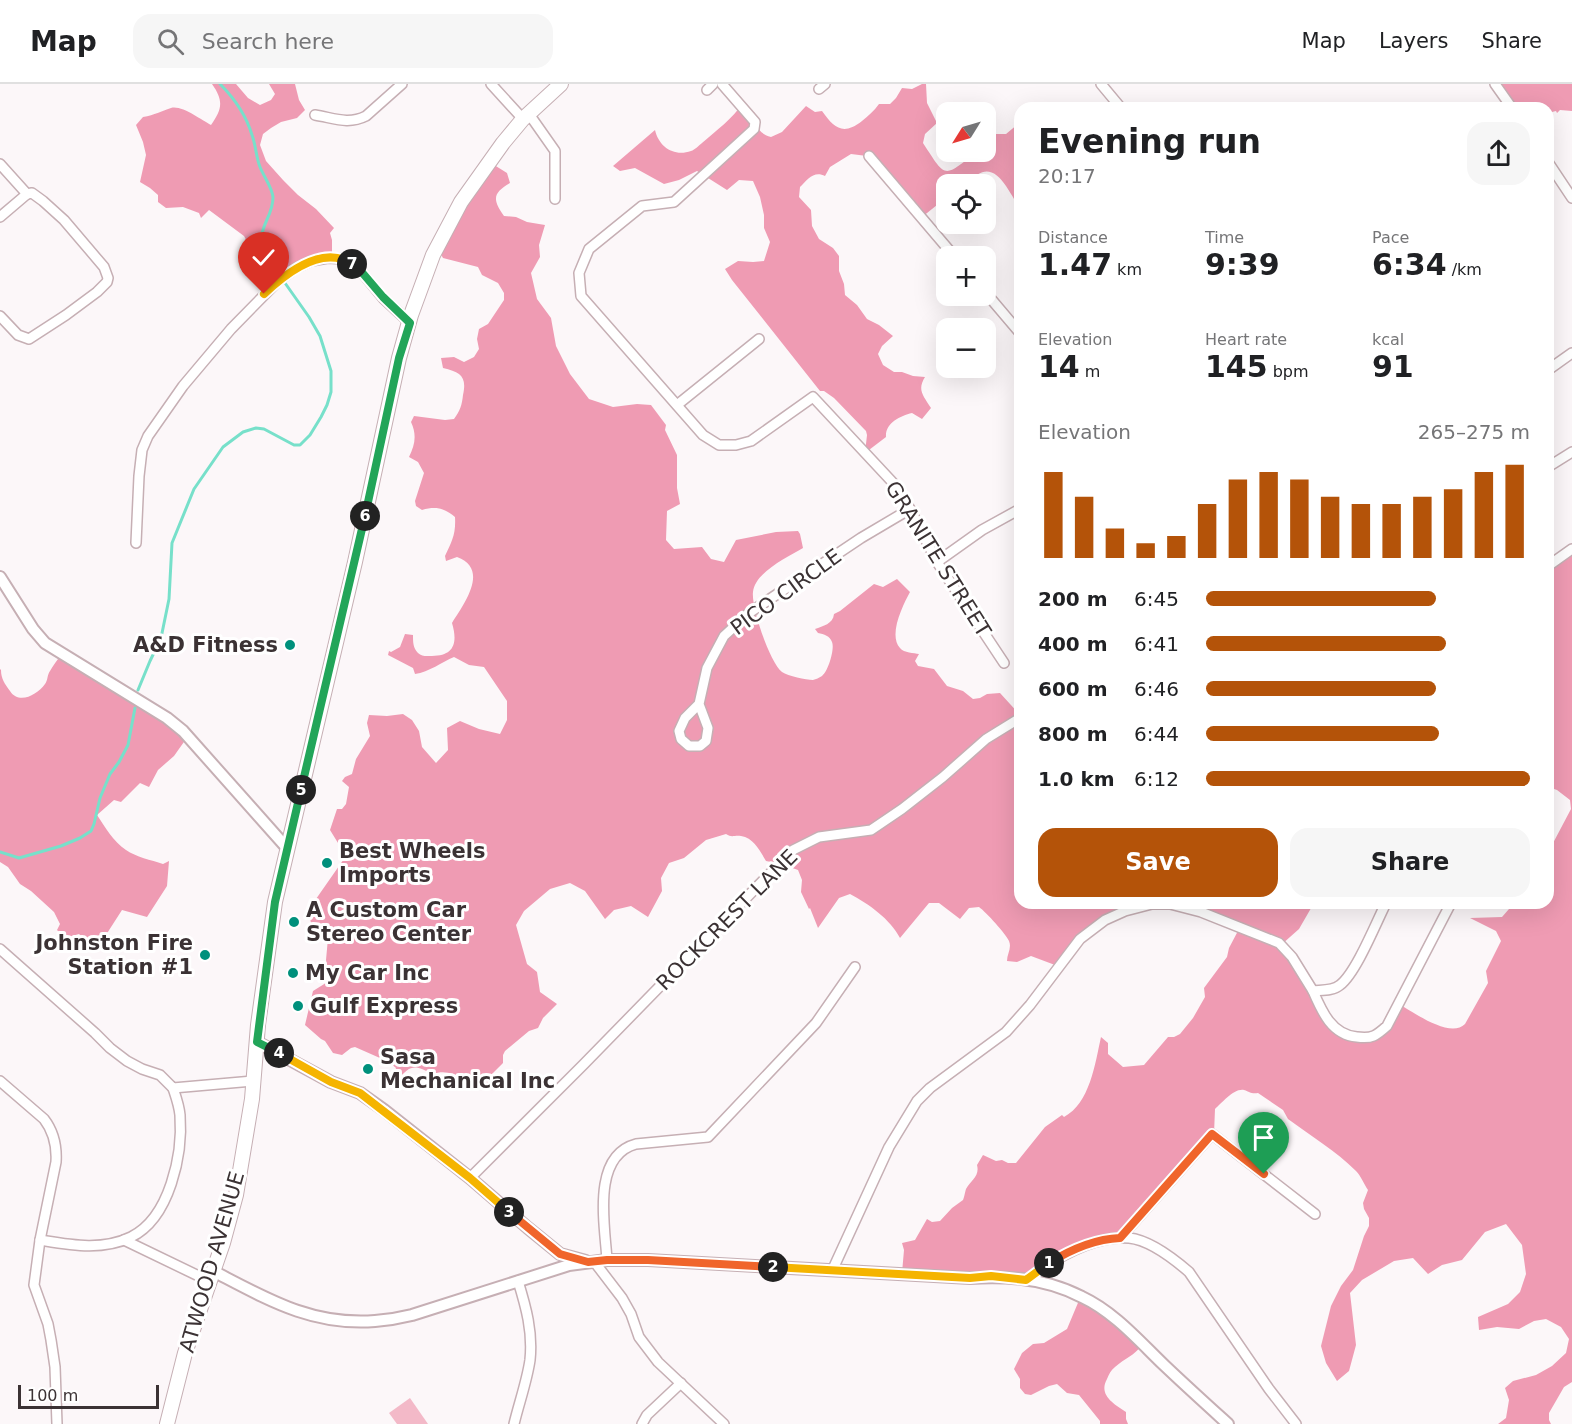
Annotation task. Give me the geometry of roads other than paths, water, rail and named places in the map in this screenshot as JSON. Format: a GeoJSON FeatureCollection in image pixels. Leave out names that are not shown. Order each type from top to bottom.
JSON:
{"type":"FeatureCollection","features":[{"type":"Feature","properties":{"kind":"main road","name":"ATWOOD AVENUE"},"geometry":{"type":"LineString","coordinates":[[167,1424],[185,1353],[236,1195],[247,1133],[275,902],[355,562],[399,358],[433,255],[468,192],[503,143],[526,116],[561,84]]}},
{"type":"Feature","properties":{"kind":"street"},"geometry":{"type":"LineString","coordinates":[[315,115],[347,121],[359,120],[402,84]]}},
{"type":"Feature","properties":{"kind":"street"},"geometry":{"type":"LineString","coordinates":[[492,84],[526,116],[555,151],[555,199]]}},
{"type":"Feature","properties":{"kind":"street","name":"GRANITE STREET"},"geometry":{"type":"LineString","coordinates":[[722,84],[755,122],[754,129],[674,202],[642,206],[589,249],[579,273],[581,296],[703,435],[719,445],[736,446],[751,441],[813,397],[896,486],[938,562],[1004,663]]}},
{"type":"Feature","properties":{"kind":"street"},"geometry":{"type":"LineString","coordinates":[[1101,84],[1116,102]]}},
{"type":"Feature","properties":{"kind":"street"},"geometry":{"type":"LineString","coordinates":[[1495,84],[1508,102]]}},
{"type":"Feature","properties":{"kind":"street"},"geometry":{"type":"LineString","coordinates":[[869,156],[946,246]]}},
{"type":"Feature","properties":{"kind":"street"},"geometry":{"type":"LineString","coordinates":[[0,164],[27,194]]}},
{"type":"Feature","properties":{"kind":"street"},"geometry":{"type":"LineString","coordinates":[[1554,171],[1572,198]]}},
{"type":"Feature","properties":{"kind":"street"},"geometry":{"type":"LineString","coordinates":[[0,217],[27,194],[32,193],[64,220],[104,267],[108,278],[97,292],[29,339],[18,335],[0,316]]}},
{"type":"Feature","properties":{"kind":"street"},"geometry":{"type":"LineString","coordinates":[[136,543],[139,476],[142,450],[148,436],[183,386],[231,329],[277,282],[296,268],[311,261],[328,258],[344,260],[360,270],[410,323]]}},
{"type":"Feature","properties":{"kind":"street"},"geometry":{"type":"LineString","coordinates":[[996,305],[1014,326]]}},
{"type":"Feature","properties":{"kind":"street"},"geometry":{"type":"LineString","coordinates":[[677,405],[759,339]]}},
{"type":"Feature","properties":{"kind":"street"},"geometry":{"type":"LineString","coordinates":[[1554,365],[1572,353]]}},
{"type":"Feature","properties":{"kind":"street"},"geometry":{"type":"LineString","coordinates":[[1554,463],[1572,452]]}},
{"type":"Feature","properties":{"kind":"street","name":"PICO CIRCLE"},"geometry":{"type":"LineString","coordinates":[[699,704],[707,668],[724,636],[748,613],[861,538],[910,509]]}},
{"type":"Feature","properties":{"kind":"street"},"geometry":{"type":"LineString","coordinates":[[938,562],[982,531],[1014,512]]}},
{"type":"Feature","properties":{"kind":"street"},"geometry":{"type":"LineString","coordinates":[[1554,562],[1572,549]]}},
{"type":"Feature","properties":{"kind":"street"},"geometry":{"type":"LineString","coordinates":[[0,577],[33,629],[45,643],[167,718],[183,731],[287,848]]}},
{"type":"Feature","properties":{"kind":"street","name":"ROCKCREST LANE"},"geometry":{"type":"LineString","coordinates":[[470,1178],[793,850],[819,837],[871,830],[943,777],[986,739],[1014,722]]}},
{"type":"Feature","properties":{"kind":"street"},"geometry":{"type":"LineString","coordinates":[[832,1271],[889,1147],[917,1101],[930,1088],[1006,1032],[1030,1005],[1080,939],[1105,920],[1133,909]]}},
{"type":"Feature","properties":{"kind":"street"},"geometry":{"type":"LineString","coordinates":[[1190,909],[1279,943],[1292,957],[1326,1017],[1338,1031],[1353,1037],[1369,1038],[1374,1037],[1387,1026],[1448,909]]}},
{"type":"Feature","properties":{"kind":"street"},"geometry":{"type":"LineString","coordinates":[[1312,991],[1340,986],[1350,974],[1383,909]]}},
{"type":"Feature","properties":{"kind":"street"},"geometry":{"type":"LineString","coordinates":[[0,949],[127,1061],[160,1075],[173,1088],[178,1104],[180,1134],[176,1165],[162,1206],[151,1221],[136,1234],[124,1240],[97,1247],[40,1240]]}},
{"type":"Feature","properties":{"kind":"street"},"geometry":{"type":"LineString","coordinates":[[607,1260],[605,1187],[607,1174],[615,1159],[627,1148],[636,1144],[708,1137],[816,1023],[855,967]]}},
{"type":"Feature","properties":{"kind":"street"},"geometry":{"type":"LineString","coordinates":[[257,1042],[331,1082],[360,1093],[470,1178],[560,1254],[596,1264],[622,1298],[631,1314],[639,1337],[648,1350],[724,1424]]}},
{"type":"Feature","properties":{"kind":"street"},"geometry":{"type":"LineString","coordinates":[[173,1088],[253,1080]]}},
{"type":"Feature","properties":{"kind":"street"},"geometry":{"type":"LineString","coordinates":[[0,1081],[41,1115],[50,1126],[57,1150],[34,1285],[48,1324],[51,1340],[55,1367],[57,1424]]}},
{"type":"Feature","properties":{"kind":"street"},"geometry":{"type":"LineString","coordinates":[[1120,1238],[1212,1134],[1315,1214]]}},
{"type":"Feature","properties":{"kind":"street"},"geometry":{"type":"LineString","coordinates":[[1026,1280],[1064,1254],[1102,1240],[1129,1238],[1145,1242],[1176,1260],[1189,1272],[1269,1389],[1296,1424]]}},
{"type":"Feature","properties":{"kind":"street"},"geometry":{"type":"LineString","coordinates":[[124,1240],[284,1307],[339,1321],[376,1321],[412,1315],[569,1265],[607,1260],[648,1260],[970,1278],[991,1276],[1026,1280],[1065,1289],[1102,1309],[1228,1424]]}},
{"type":"Feature","properties":{"kind":"street"},"geometry":{"type":"LineString","coordinates":[[514,1424],[530,1361],[531,1345],[528,1317],[518,1281]]}},
{"type":"Feature","properties":{"kind":"street"},"geometry":{"type":"LineString","coordinates":[[642,1424],[647,1415],[681,1383]]}},
{"type":"Feature","properties":{"kind":"waterway"},"geometry":{"type":"LineString","coordinates":[[138,690],[161,638],[169,599],[172,543],[194,489],[223,447],[243,432],[256,428],[264,429],[294,445],[300,445],[310,435],[321,417],[331,392],[331,371],[320,336],[273,266],[261,242],[272,204],[272,193],[260,167],[247,121],[235,101],[220,84]]}},
{"type":"Feature","properties":{"kind":"waterway"},"geometry":{"type":"LineString","coordinates":[[0,852],[19,858],[61,846],[91,831],[100,798],[110,774],[128,745],[135,708]]}},
{"type":"Feature","properties":{"kind":"place","name":"A&D Fitness"},"geometry":{"type":"Point","coordinates":[290,645]}},
{"type":"Feature","properties":{"kind":"place","name":"Best Wheels Imports"},"geometry":{"type":"Point","coordinates":[327,863]}},
{"type":"Feature","properties":{"kind":"place","name":"A Custom Car Stereo Center"},"geometry":{"type":"Point","coordinates":[294,922]}},
{"type":"Feature","properties":{"kind":"place","name":"Johnston Fire Station #1"},"geometry":{"type":"Point","coordinates":[205,955]}},
{"type":"Feature","properties":{"kind":"place","name":"My Car Inc"},"geometry":{"type":"Point","coordinates":[293,973]}},
{"type":"Feature","properties":{"kind":"place","name":"Gulf Express"},"geometry":{"type":"Point","coordinates":[298,1006]}},
{"type":"Feature","properties":{"kind":"place","name":"Sasa Mechanical Inc"},"geometry":{"type":"Point","coordinates":[368,1069]}}]}
